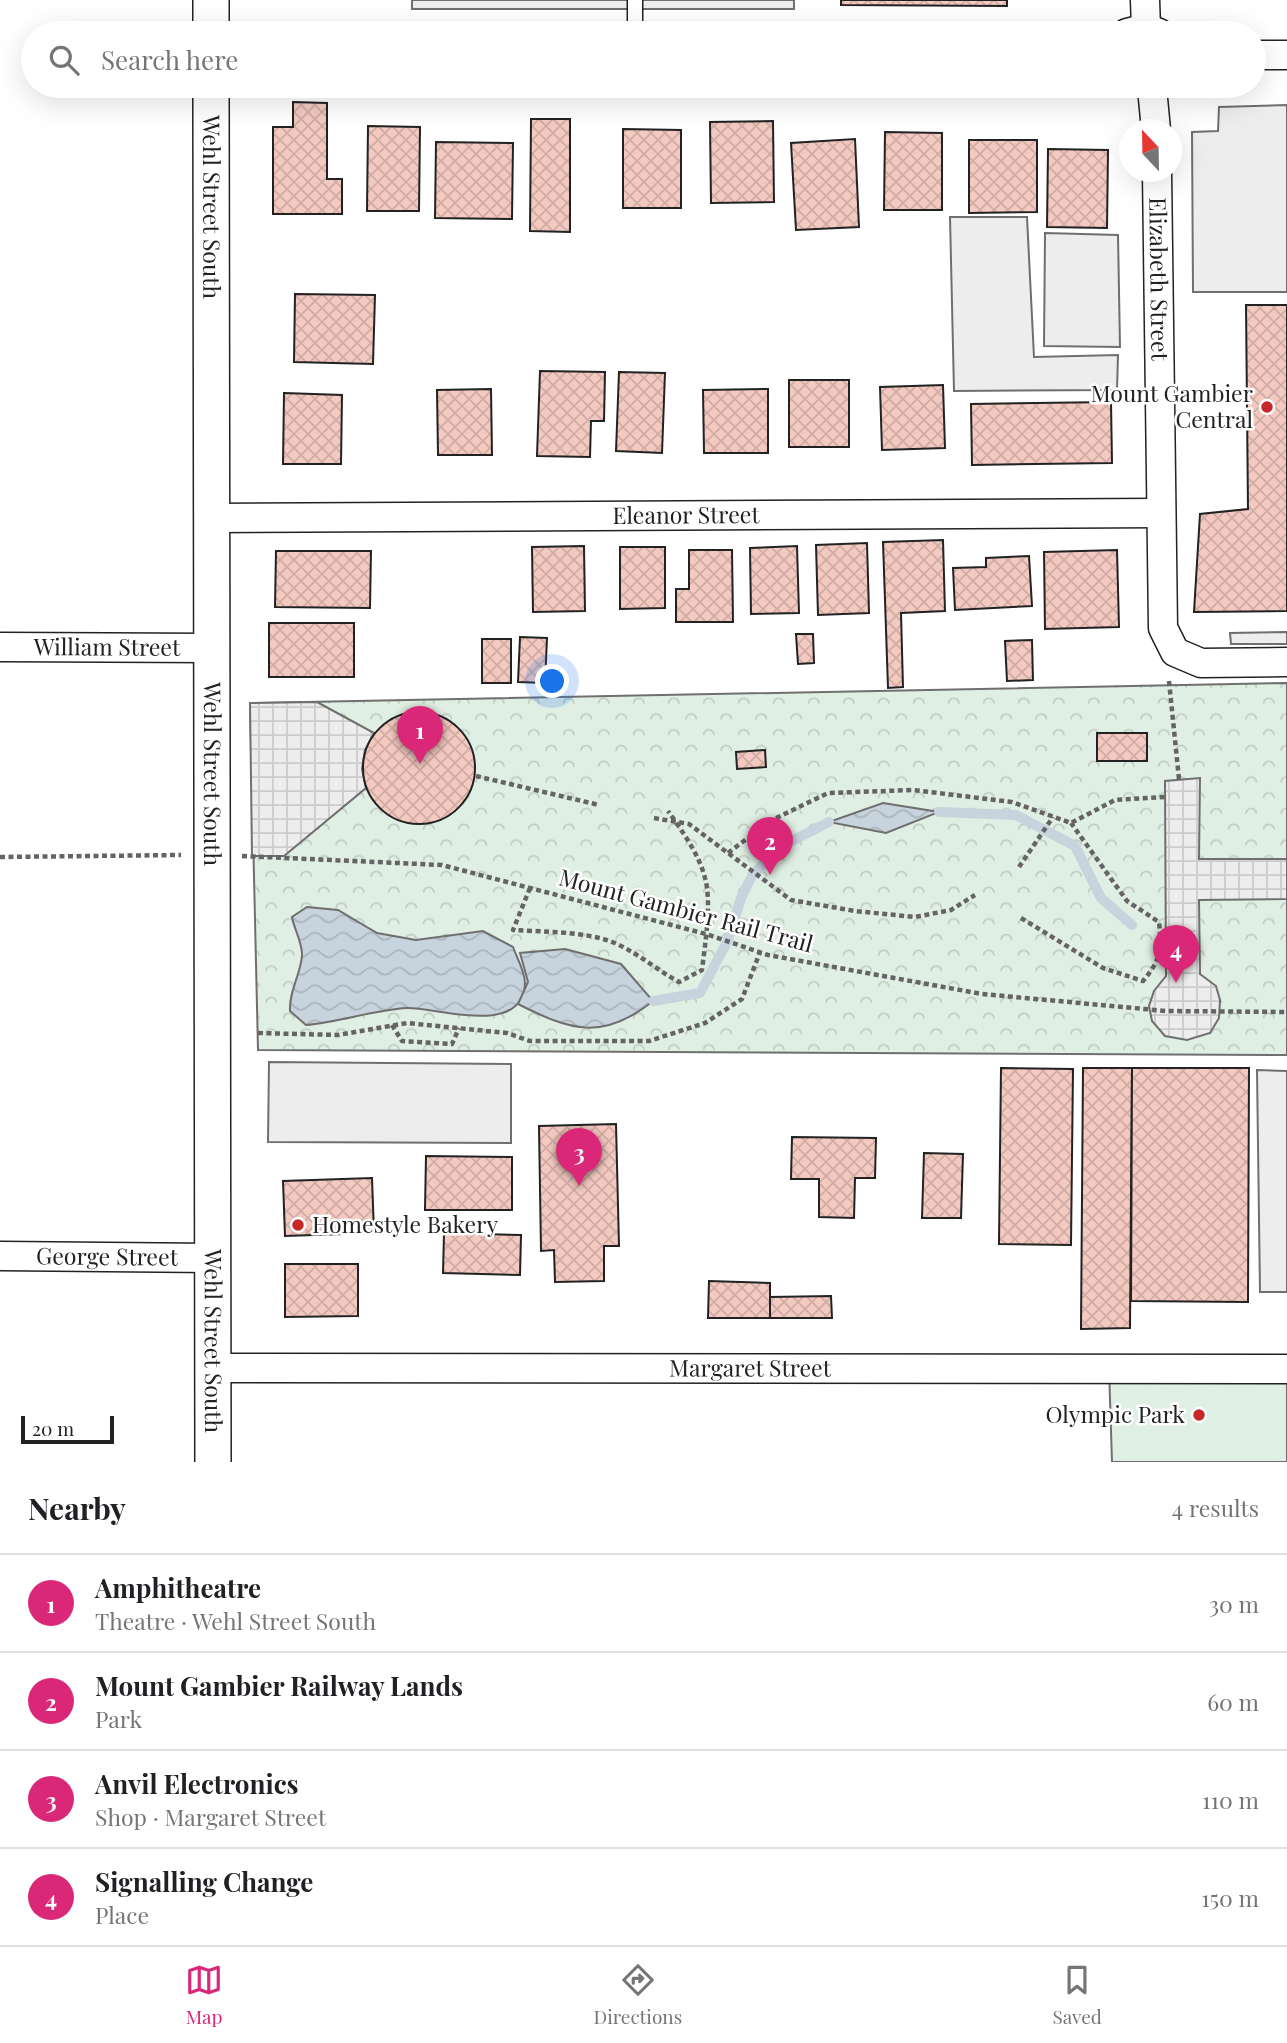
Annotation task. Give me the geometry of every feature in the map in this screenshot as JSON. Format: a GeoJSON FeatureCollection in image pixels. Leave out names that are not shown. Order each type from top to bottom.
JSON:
{"type":"FeatureCollection","features":[{"type":"Feature","properties":{"kind":"street"},"geometry":{"type":"LineString","coordinates":[[211,0],[211,21]]}},
{"type":"Feature","properties":{"kind":"street"},"geometry":{"type":"LineString","coordinates":[[1144,0],[1144,21]]}},
{"type":"Feature","properties":{"kind":"street"},"geometry":{"type":"LineString","coordinates":[[1266,55],[1287,55]]}},
{"type":"Feature","properties":{"kind":"street","name":"Wehl Street South"},"geometry":{"type":"LineString","coordinates":[[211,98],[213,1462]]}},
{"type":"Feature","properties":{"kind":"street"},"geometry":{"type":"LineString","coordinates":[[1149,98],[1154,119]]}},
{"type":"Feature","properties":{"kind":"street","name":"Elizabeth Street"},"geometry":{"type":"LineString","coordinates":[[1157,182],[1163,628],[1175,652],[1201,663],[1287,662]]}},
{"type":"Feature","properties":{"kind":"street","name":"Eleanor Street"},"geometry":{"type":"LineString","coordinates":[[212,518],[1161,513]]}},
{"type":"Feature","properties":{"kind":"street","name":"William Street"},"geometry":{"type":"LineString","coordinates":[[0,647],[212,648]]}},
{"type":"Feature","properties":{"kind":"street","name":"George Street"},"geometry":{"type":"LineString","coordinates":[[0,1256],[213,1258]]}},
{"type":"Feature","properties":{"kind":"street","name":"Margaret Street"},"geometry":{"type":"LineString","coordinates":[[213,1368],[1287,1369]]}},
{"type":"Feature","properties":{"kind":"lane"},"geometry":{"type":"LineString","coordinates":[[635,0],[635,21]]}},
{"type":"Feature","properties":{"kind":"path"},"geometry":{"type":"LineString","coordinates":[[1169,679],[1179,779]]}},
{"type":"Feature","properties":{"kind":"path"},"geometry":{"type":"LineString","coordinates":[[476,776],[599,805]]}},
{"type":"Feature","properties":{"kind":"path"},"geometry":{"type":"LineString","coordinates":[[728,853],[770,821],[828,793],[913,790],[1013,802],[1071,823],[1127,901],[1159,922],[1161,944],[1158,963],[1143,981],[1103,968],[1021,918]]}},
{"type":"Feature","properties":{"kind":"path"},"geometry":{"type":"LineString","coordinates":[[1071,823],[1115,800],[1165,797]]}},
{"type":"Feature","properties":{"kind":"path"},"geometry":{"type":"LineString","coordinates":[[530,888],[513,930],[560,933],[612,942],[646,959],[679,982],[702,970],[706,934],[705,879],[686,836],[668,811]]}},
{"type":"Feature","properties":{"kind":"path"},"geometry":{"type":"LineString","coordinates":[[1019,867],[1053,817]]}},
{"type":"Feature","properties":{"kind":"path"},"geometry":{"type":"LineString","coordinates":[[654,818],[690,824],[714,839],[728,853],[791,900],[855,911],[915,917],[951,909],[975,895]]}},
{"type":"Feature","properties":{"kind":"path","name":"Mount Gambier Rail Trail"},"geometry":{"type":"LineString","coordinates":[[0,857],[284,856],[442,866],[706,934],[760,952],[982,994],[1166,1011],[1287,1012]]}},
{"type":"Feature","properties":{"kind":"path"},"geometry":{"type":"LineString","coordinates":[[258,1033],[338,1035],[407,1023],[508,1033],[530,1041],[649,1041],[705,1023],[742,999],[760,952]]}},
{"type":"Feature","properties":{"kind":"path"},"geometry":{"type":"LineString","coordinates":[[392,1025],[402,1041],[452,1044],[459,1028]]}},
{"type":"Feature","properties":{"kind":"green space"},"geometry":{"type":"Polygon","coordinates":[[[1287,683],[1287,1055],[258,1050],[250,703],[1287,683]]]}},
{"type":"Feature","properties":{"kind":"green space","name":"Olympic Park"},"geometry":{"type":"Polygon","coordinates":[[[1109,1368],[1287,1369],[1287,1462],[1112,1462],[1109,1368]]]}},
{"type":"Feature","properties":{"kind":"shaded area"},"geometry":{"type":"Polygon","coordinates":[[[412,0],[794,0],[794,9],[412,9],[412,0]]]}},
{"type":"Feature","properties":{"kind":"shaded area"},"geometry":{"type":"Polygon","coordinates":[[[1287,105],[1287,292],[1193,292],[1192,132],[1218,131],[1219,107],[1287,105]]]}},
{"type":"Feature","properties":{"kind":"shaded area"},"geometry":{"type":"Polygon","coordinates":[[[950,217],[1027,217],[1034,357],[1118,355],[1117,390],[954,391],[950,217]]]}},
{"type":"Feature","properties":{"kind":"shaded area"},"geometry":{"type":"Polygon","coordinates":[[[1045,233],[1118,235],[1120,347],[1044,346],[1045,233]]]}},
{"type":"Feature","properties":{"kind":"shaded area"},"geometry":{"type":"Polygon","coordinates":[[[1287,632],[1287,644],[1231,644],[1230,633],[1287,632]]]}},
{"type":"Feature","properties":{"kind":"shaded area"},"geometry":{"type":"Polygon","coordinates":[[[317,702],[374,733],[365,750],[362,769],[366,788],[284,856],[252,856],[250,703],[317,702]]]}},
{"type":"Feature","properties":{"kind":"shaded area"},"geometry":{"type":"Polygon","coordinates":[[[1200,778],[1199,859],[1287,859],[1287,899],[1199,900],[1200,974],[1216,986],[1220,1000],[1219,1018],[1210,1033],[1187,1040],[1165,1036],[1152,1021],[1149,1006],[1154,991],[1166,976],[1165,781],[1200,778]]]}},
{"type":"Feature","properties":{"kind":"shaded area"},"geometry":{"type":"Polygon","coordinates":[[[269,1062],[511,1064],[511,1143],[268,1142],[269,1062]]]}},
{"type":"Feature","properties":{"kind":"shaded area"},"geometry":{"type":"Polygon","coordinates":[[[1257,1070],[1287,1071],[1287,1292],[1260,1292],[1257,1070]]]}},
{"type":"Feature","properties":{"kind":"water"},"geometry":{"type":"Polygon","coordinates":[[[883,803],[939,812],[886,833],[829,822],[883,803]]]}},
{"type":"Feature","properties":{"kind":"water"},"geometry":{"type":"Polygon","coordinates":[[[307,907],[338,910],[377,933],[416,940],[483,931],[513,947],[525,979],[521,1000],[510,1010],[494,1015],[476,1016],[407,1008],[306,1025],[290,1011],[302,956],[292,917],[307,907]]]}},
{"type":"Feature","properties":{"kind":"water"},"geometry":{"type":"Polygon","coordinates":[[[565,949],[621,964],[653,1001],[618,1022],[587,1028],[554,1021],[518,1004],[528,982],[520,953],[565,949]]]}},
{"type":"Feature","properties":{"kind":"building"},"geometry":{"type":"Polygon","coordinates":[[[841,0],[1007,0],[1007,6],[841,5],[841,0]]]}},
{"type":"Feature","properties":{"kind":"building"},"geometry":{"type":"Polygon","coordinates":[[[293,102],[327,103],[327,179],[342,179],[342,214],[273,214],[273,127],[293,127],[293,102]]]}},
{"type":"Feature","properties":{"kind":"building"},"geometry":{"type":"Polygon","coordinates":[[[531,119],[570,119],[570,232],[530,231],[531,119]]]}},
{"type":"Feature","properties":{"kind":"building"},"geometry":{"type":"Polygon","coordinates":[[[773,121],[774,202],[711,203],[710,122],[773,121]]]}},
{"type":"Feature","properties":{"kind":"building"},"geometry":{"type":"Polygon","coordinates":[[[368,126],[420,127],[419,211],[367,211],[368,126]]]}},
{"type":"Feature","properties":{"kind":"building"},"geometry":{"type":"Polygon","coordinates":[[[623,129],[681,130],[681,208],[623,208],[623,129]]]}},
{"type":"Feature","properties":{"kind":"building"},"geometry":{"type":"Polygon","coordinates":[[[885,132],[942,133],[942,210],[884,210],[885,132]]]}},
{"type":"Feature","properties":{"kind":"building"},"geometry":{"type":"Polygon","coordinates":[[[855,139],[859,227],[796,230],[791,143],[855,139]]]}},
{"type":"Feature","properties":{"kind":"building"},"geometry":{"type":"Polygon","coordinates":[[[969,140],[1037,140],[1037,212],[969,213],[969,140]]]}},
{"type":"Feature","properties":{"kind":"building"},"geometry":{"type":"Polygon","coordinates":[[[436,142],[513,143],[512,219],[435,218],[436,142]]]}},
{"type":"Feature","properties":{"kind":"building"},"geometry":{"type":"Polygon","coordinates":[[[1048,149],[1108,150],[1107,228],[1047,227],[1048,149]]]}},
{"type":"Feature","properties":{"kind":"building"},"geometry":{"type":"Polygon","coordinates":[[[295,294],[375,295],[373,364],[294,362],[295,294]]]}},
{"type":"Feature","properties":{"kind":"building","name":"Mount Gambier Central"},"geometry":{"type":"Polygon","coordinates":[[[1246,305],[1287,305],[1287,611],[1194,612],[1200,514],[1248,509],[1246,305]]]}},
{"type":"Feature","properties":{"kind":"building"},"geometry":{"type":"Polygon","coordinates":[[[540,371],[605,372],[604,421],[591,421],[590,457],[537,456],[540,371]]]}},
{"type":"Feature","properties":{"kind":"building"},"geometry":{"type":"Polygon","coordinates":[[[619,372],[665,373],[662,453],[616,451],[619,372]]]}},
{"type":"Feature","properties":{"kind":"building"},"geometry":{"type":"Polygon","coordinates":[[[789,380],[849,380],[849,447],[789,447],[789,380]]]}},
{"type":"Feature","properties":{"kind":"building"},"geometry":{"type":"Polygon","coordinates":[[[943,385],[945,448],[882,450],[880,387],[943,385]]]}},
{"type":"Feature","properties":{"kind":"building"},"geometry":{"type":"Polygon","coordinates":[[[491,389],[492,455],[438,455],[437,390],[491,389]]]}},
{"type":"Feature","properties":{"kind":"building"},"geometry":{"type":"Polygon","coordinates":[[[768,389],[768,453],[704,453],[703,390],[768,389]]]}},
{"type":"Feature","properties":{"kind":"building"},"geometry":{"type":"Polygon","coordinates":[[[284,393],[342,395],[341,464],[283,464],[284,393]]]}},
{"type":"Feature","properties":{"kind":"building"},"geometry":{"type":"Polygon","coordinates":[[[1111,402],[1112,463],[972,465],[971,404],[1111,402]]]}},
{"type":"Feature","properties":{"kind":"building"},"geometry":{"type":"Polygon","coordinates":[[[943,540],[945,611],[901,613],[903,687],[888,688],[883,542],[943,540]]]}},
{"type":"Feature","properties":{"kind":"building"},"geometry":{"type":"Polygon","coordinates":[[[867,543],[869,613],[818,615],[816,545],[867,543]]]}},
{"type":"Feature","properties":{"kind":"building"},"geometry":{"type":"Polygon","coordinates":[[[584,546],[585,611],[533,612],[532,547],[584,546]]]}},
{"type":"Feature","properties":{"kind":"building"},"geometry":{"type":"Polygon","coordinates":[[[797,546],[799,613],[751,614],[750,548],[797,546]]]}},
{"type":"Feature","properties":{"kind":"building"},"geometry":{"type":"Polygon","coordinates":[[[620,547],[665,547],[665,608],[620,609],[620,547]]]}},
{"type":"Feature","properties":{"kind":"building"},"geometry":{"type":"Polygon","coordinates":[[[689,550],[732,550],[733,622],[676,622],[676,589],[689,589],[689,550]]]}},
{"type":"Feature","properties":{"kind":"building"},"geometry":{"type":"Polygon","coordinates":[[[1117,550],[1119,627],[1045,629],[1044,552],[1117,550]]]}},
{"type":"Feature","properties":{"kind":"building"},"geometry":{"type":"Polygon","coordinates":[[[276,551],[371,551],[370,608],[275,607],[276,551]]]}},
{"type":"Feature","properties":{"kind":"building"},"geometry":{"type":"Polygon","coordinates":[[[1029,556],[1032,606],[955,610],[953,568],[986,567],[986,558],[1029,556]]]}},
{"type":"Feature","properties":{"kind":"building"},"geometry":{"type":"Polygon","coordinates":[[[269,623],[354,623],[354,677],[269,677],[269,623]]]}},
{"type":"Feature","properties":{"kind":"building"},"geometry":{"type":"Polygon","coordinates":[[[796,634],[813,634],[814,663],[798,664],[796,634]]]}},
{"type":"Feature","properties":{"kind":"building"},"geometry":{"type":"Polygon","coordinates":[[[520,637],[547,638],[545,683],[518,682],[520,637]]]}},
{"type":"Feature","properties":{"kind":"building"},"geometry":{"type":"Polygon","coordinates":[[[482,639],[511,639],[511,683],[482,683],[482,639]]]}},
{"type":"Feature","properties":{"kind":"building"},"geometry":{"type":"Polygon","coordinates":[[[1032,640],[1033,680],[1007,681],[1005,641],[1032,640]]]}},
{"type":"Feature","properties":{"kind":"building"},"geometry":{"type":"Polygon","coordinates":[[[419,712],[441,716],[459,728],[471,746],[475,768],[471,790],[459,808],[441,820],[419,824],[397,820],[379,808],[367,790],[363,768],[367,746],[379,728],[397,716],[419,712]]]}},
{"type":"Feature","properties":{"kind":"building"},"geometry":{"type":"Polygon","coordinates":[[[1097,733],[1147,733],[1147,761],[1097,761],[1097,733]]]}},
{"type":"Feature","properties":{"kind":"building"},"geometry":{"type":"Polygon","coordinates":[[[765,750],[766,767],[737,769],[736,752],[765,750]]]}},
{"type":"Feature","properties":{"kind":"building"},"geometry":{"type":"Polygon","coordinates":[[[1001,1068],[1073,1069],[1071,1245],[999,1244],[1001,1068]]]}},
{"type":"Feature","properties":{"kind":"building"},"geometry":{"type":"Polygon","coordinates":[[[1083,1068],[1132,1068],[1130,1328],[1081,1329],[1083,1068]]]}},
{"type":"Feature","properties":{"kind":"building"},"geometry":{"type":"Polygon","coordinates":[[[1132,1068],[1249,1068],[1248,1302],[1131,1301],[1132,1068]]]}},
{"type":"Feature","properties":{"kind":"building"},"geometry":{"type":"Polygon","coordinates":[[[616,1124],[619,1246],[604,1246],[604,1281],[555,1282],[554,1250],[541,1251],[539,1126],[616,1124]]]}},
{"type":"Feature","properties":{"kind":"building"},"geometry":{"type":"Polygon","coordinates":[[[792,1137],[876,1138],[875,1178],[855,1178],[854,1218],[819,1217],[819,1179],[791,1179],[792,1137]]]}},
{"type":"Feature","properties":{"kind":"building"},"geometry":{"type":"Polygon","coordinates":[[[924,1153],[963,1154],[961,1218],[922,1218],[924,1153]]]}},
{"type":"Feature","properties":{"kind":"building"},"geometry":{"type":"Polygon","coordinates":[[[426,1156],[512,1157],[512,1210],[425,1210],[426,1156]]]}},
{"type":"Feature","properties":{"kind":"building"},"geometry":{"type":"Polygon","coordinates":[[[372,1178],[374,1233],[285,1236],[283,1181],[372,1178]]]}},
{"type":"Feature","properties":{"kind":"building"},"geometry":{"type":"Polygon","coordinates":[[[444,1233],[521,1235],[520,1275],[443,1273],[444,1233]]]}},
{"type":"Feature","properties":{"kind":"building"},"geometry":{"type":"Polygon","coordinates":[[[285,1264],[358,1264],[358,1316],[285,1317],[285,1264]]]}},
{"type":"Feature","properties":{"kind":"building"},"geometry":{"type":"Polygon","coordinates":[[[709,1281],[770,1283],[770,1318],[708,1318],[709,1281]]]}},
{"type":"Feature","properties":{"kind":"building"},"geometry":{"type":"Polygon","coordinates":[[[831,1296],[832,1318],[770,1318],[770,1297],[831,1296]]]}},
{"type":"Feature","properties":{"kind":"waterway"},"geometry":{"type":"LineString","coordinates":[[939,812],[1016,815],[1075,846],[1101,898],[1132,925]]}},
{"type":"Feature","properties":{"kind":"waterway"},"geometry":{"type":"LineString","coordinates":[[653,1001],[700,993],[728,940],[741,898],[753,874],[786,844],[829,822]]}},
{"type":"Feature","properties":{"kind":"place","name":"Mount Gambier Central"},"geometry":{"type":"Point","coordinates":[1267,407]}},
{"type":"Feature","properties":{"kind":"place","name":"Amphitheatre"},"geometry":{"type":"Point","coordinates":[420,764]}},
{"type":"Feature","properties":{"kind":"place","name":"Mount Gambier Railway Lands"},"geometry":{"type":"Point","coordinates":[770,875]}},
{"type":"Feature","properties":{"kind":"place","name":"Signalling Change"},"geometry":{"type":"Point","coordinates":[1176,983]}},
{"type":"Feature","properties":{"kind":"place","name":"Anvil Electronics"},"geometry":{"type":"Point","coordinates":[579,1186]}},
{"type":"Feature","properties":{"kind":"place","name":"Homestyle Bakery"},"geometry":{"type":"Point","coordinates":[298,1225]}},
{"type":"Feature","properties":{"kind":"place","name":"Olympic Park"},"geometry":{"type":"Point","coordinates":[1199,1415]}}]}
